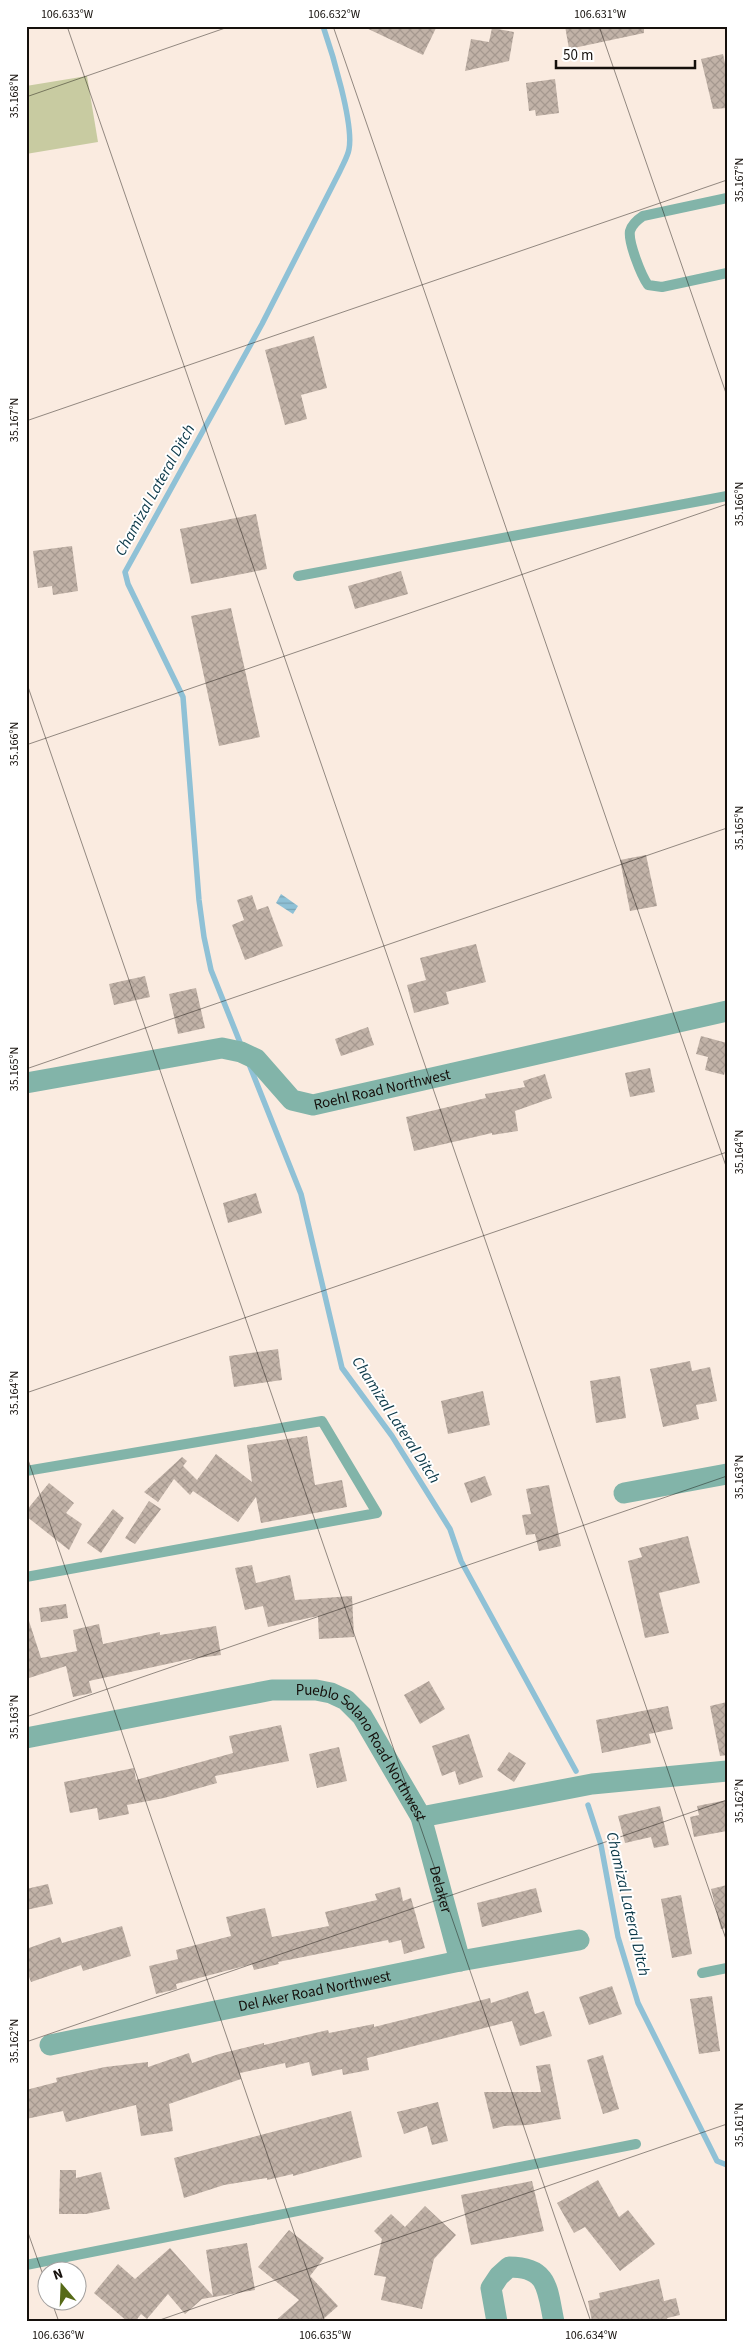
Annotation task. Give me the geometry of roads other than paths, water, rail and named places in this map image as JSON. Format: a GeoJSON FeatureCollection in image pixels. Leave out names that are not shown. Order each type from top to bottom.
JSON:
{"type":"FeatureCollection","features":[{"type":"Feature","properties":{"kind":"street","name":"Roehl Road Northwest"},"geometry":{"type":"LineString","coordinates":[[26,1083],[222,1048],[241,1052],[256,1059],[292,1100],[313,1105],[727,1011]]}},
{"type":"Feature","properties":{"kind":"street"},"geometry":{"type":"LineString","coordinates":[[624,1493],[727,1474]]}},
{"type":"Feature","properties":{"kind":"street","name":"Pueblo Solano Road Northwest"},"geometry":{"type":"LineString","coordinates":[[26,1738],[272,1690],[294,1688],[331,1693],[346,1700],[362,1716],[421,1817],[592,1784],[727,1771]]}},
{"type":"Feature","properties":{"kind":"street","name":"Delaker"},"geometry":{"type":"LineString","coordinates":[[421,1817],[460,1961]]}},
{"type":"Feature","properties":{"kind":"street","name":"Del Aker Road Northwest"},"geometry":{"type":"LineString","coordinates":[[50,2045],[460,1961],[578,1940]]}},
{"type":"Feature","properties":{"kind":"street"},"geometry":{"type":"LineString","coordinates":[[497,2322],[491,2288],[499,2276],[509,2267],[521,2267],[536,2272],[546,2286],[554,2322]]}},
{"type":"Feature","properties":{"kind":"lane"},"geometry":{"type":"LineString","coordinates":[[727,198],[643,216],[634,222],[630,232],[639,272],[648,284],[662,287],[727,273]]}},
{"type":"Feature","properties":{"kind":"lane"},"geometry":{"type":"LineString","coordinates":[[298,576],[727,496]]}},
{"type":"Feature","properties":{"kind":"lane"},"geometry":{"type":"LineString","coordinates":[[26,1471],[322,1421],[377,1513],[26,1577]]}},
{"type":"Feature","properties":{"kind":"lane"},"geometry":{"type":"LineString","coordinates":[[702,1973],[727,1968]]}},
{"type":"Feature","properties":{"kind":"lane"},"geometry":{"type":"LineString","coordinates":[[26,2265],[636,2144]]}},
{"type":"Feature","properties":{"kind":"water"},"geometry":{"type":"Polygon","coordinates":[[[281,894],[298,906],[293,914],[276,903],[281,894]]]}},
{"type":"Feature","properties":{"kind":"waterway","name":"Chamizal Lateral Ditch"},"geometry":{"type":"LineString","coordinates":[[241,1045],[211,970],[204,937],[199,900],[183,697],[128,584],[125,572],[262,324],[348,154],[350,138],[345,106],[323,26]]}},
{"type":"Feature","properties":{"kind":"waterway","name":"Chamizal Lateral Ditch"},"geometry":{"type":"LineString","coordinates":[[249,1064],[301,1194],[342,1368],[392,1436],[450,1529],[461,1561],[576,1771]]}},
{"type":"Feature","properties":{"kind":"waterway","name":"Chamizal Lateral Ditch"},"geometry":{"type":"LineString","coordinates":[[588,1805],[601,1845],[618,1937],[638,2003],[717,2161],[727,2165]]}}]}
